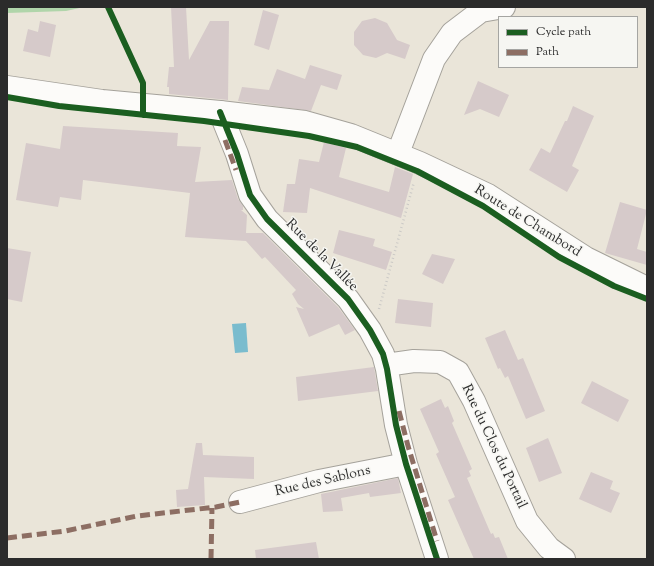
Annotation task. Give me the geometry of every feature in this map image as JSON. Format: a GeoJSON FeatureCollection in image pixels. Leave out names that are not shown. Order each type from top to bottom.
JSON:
{"type":"FeatureCollection","features":[{"type":"Feature","properties":{"kind":"street"},"geometry":{"type":"LineString","coordinates":[[398,153],[434,59],[452,33],[481,11],[504,7]]}},
{"type":"Feature","properties":{"kind":"street","name":"Route de Chambord"},"geometry":{"type":"LineString","coordinates":[[7,86],[102,101],[220,112],[305,122],[350,135],[398,153],[488,195],[586,258],[647,288]]}},
{"type":"Feature","properties":{"kind":"street","name":"Rue de la Vallée"},"geometry":{"type":"LineString","coordinates":[[220,112],[237,154],[250,195],[267,219],[348,299],[370,330],[383,354],[396,425],[406,464],[437,559]]}},
{"type":"Feature","properties":{"kind":"street","name":"Rue du Clos du Portail"},"geometry":{"type":"LineString","coordinates":[[386,365],[414,361],[440,362],[458,372],[474,401],[527,521],[549,548],[564,559]]}},
{"type":"Feature","properties":{"kind":"street","name":"Rue des Sablons"},"geometry":{"type":"LineString","coordinates":[[240,502],[319,482],[406,464]]}},
{"type":"Feature","properties":{"kind":"path"},"geometry":{"type":"LineString","coordinates":[[370,330],[377,316],[420,163]]}},
{"type":"Feature","properties":{"kind":"green space"},"geometry":{"type":"Polygon","coordinates":[[[7,7],[84,7],[66,11],[7,13],[7,7]]]}},
{"type":"Feature","properties":{"kind":"water"},"geometry":{"type":"Polygon","coordinates":[[[246,323],[248,352],[235,353],[232,324],[246,323]]]}},
{"type":"Feature","properties":{"kind":"building"},"geometry":{"type":"Polygon","coordinates":[[[171,7],[186,7],[189,60],[210,21],[229,21],[228,100],[169,94],[169,87],[167,87],[169,67],[174,67],[171,7]]]}},
{"type":"Feature","properties":{"kind":"building"},"geometry":{"type":"Polygon","coordinates":[[[263,10],[279,15],[269,50],[254,45],[263,10]]]}},
{"type":"Feature","properties":{"kind":"building"},"geometry":{"type":"Polygon","coordinates":[[[375,18],[387,23],[397,40],[410,45],[405,59],[387,53],[376,58],[363,55],[354,45],[354,32],[362,21],[375,18]]]}},
{"type":"Feature","properties":{"kind":"building"},"geometry":{"type":"Polygon","coordinates":[[[40,21],[56,25],[50,57],[23,51],[28,29],[38,32],[40,21]]]}},
{"type":"Feature","properties":{"kind":"building"},"geometry":{"type":"Polygon","coordinates":[[[310,65],[342,75],[337,90],[321,85],[311,111],[238,101],[242,87],[269,90],[277,69],[305,79],[310,65]]]}},
{"type":"Feature","properties":{"kind":"building"},"geometry":{"type":"Polygon","coordinates":[[[478,81],[509,95],[499,117],[480,109],[464,115],[478,81]]]}},
{"type":"Feature","properties":{"kind":"building"},"geometry":{"type":"Polygon","coordinates":[[[573,106],[594,116],[572,166],[579,170],[567,192],[529,170],[541,148],[550,153],[565,121],[567,121],[573,106]]]}},
{"type":"Feature","properties":{"kind":"building"},"geometry":{"type":"Polygon","coordinates":[[[63,126],[178,133],[177,146],[201,147],[195,182],[232,180],[238,199],[243,206],[243,210],[241,210],[247,215],[246,233],[263,233],[338,307],[355,330],[345,335],[339,324],[309,337],[296,307],[304,309],[298,304],[292,294],[296,290],[265,257],[262,259],[246,241],[185,237],[190,193],[83,180],[81,200],[60,197],[58,207],[16,200],[26,143],[60,149],[63,126]]]}},
{"type":"Feature","properties":{"kind":"building"},"geometry":{"type":"Polygon","coordinates":[[[324,142],[346,148],[339,177],[389,192],[395,167],[413,174],[401,218],[310,188],[307,213],[283,212],[287,184],[295,184],[299,159],[319,162],[324,142]]]}},
{"type":"Feature","properties":{"kind":"building"},"geometry":{"type":"Polygon","coordinates":[[[620,202],[647,210],[637,249],[647,252],[647,265],[605,253],[620,202]]]}},
{"type":"Feature","properties":{"kind":"building"},"geometry":{"type":"Polygon","coordinates":[[[339,230],[375,239],[373,246],[392,252],[386,270],[333,253],[339,230]]]}},
{"type":"Feature","properties":{"kind":"building"},"geometry":{"type":"Polygon","coordinates":[[[7,248],[31,252],[22,302],[7,299],[7,248]]]}},
{"type":"Feature","properties":{"kind":"building"},"geometry":{"type":"Polygon","coordinates":[[[432,254],[455,259],[443,284],[422,274],[432,254]]]}},
{"type":"Feature","properties":{"kind":"building"},"geometry":{"type":"Polygon","coordinates":[[[398,299],[433,303],[431,327],[395,323],[398,299]]]}},
{"type":"Feature","properties":{"kind":"building"},"geometry":{"type":"Polygon","coordinates":[[[505,330],[518,360],[523,358],[545,411],[526,419],[508,376],[505,378],[500,368],[498,369],[485,338],[505,330]]]}},
{"type":"Feature","properties":{"kind":"building"},"geometry":{"type":"Polygon","coordinates":[[[374,367],[378,391],[298,401],[296,377],[374,367]]]}},
{"type":"Feature","properties":{"kind":"building"},"geometry":{"type":"Polygon","coordinates":[[[592,381],[629,400],[618,422],[581,403],[592,381]]]}},
{"type":"Feature","properties":{"kind":"building"},"geometry":{"type":"Polygon","coordinates":[[[441,399],[445,408],[448,406],[454,421],[452,423],[472,469],[469,471],[471,476],[467,478],[491,534],[493,533],[495,538],[499,537],[508,559],[474,559],[448,500],[455,497],[436,454],[439,452],[420,409],[441,399]]]}},
{"type":"Feature","properties":{"kind":"building"},"geometry":{"type":"Polygon","coordinates":[[[548,438],[562,473],[539,482],[526,448],[548,438]]]}},
{"type":"Feature","properties":{"kind":"building"},"geometry":{"type":"Polygon","coordinates":[[[196,443],[202,443],[203,455],[254,457],[254,479],[204,477],[205,505],[177,507],[176,490],[188,489],[196,443]]]}},
{"type":"Feature","properties":{"kind":"building"},"geometry":{"type":"Polygon","coordinates":[[[591,472],[613,481],[610,489],[620,493],[611,513],[579,499],[591,472]]]}},
{"type":"Feature","properties":{"kind":"building"},"geometry":{"type":"Polygon","coordinates":[[[398,478],[401,493],[370,497],[369,493],[341,498],[343,511],[323,512],[321,494],[398,478]]]}},
{"type":"Feature","properties":{"kind":"building"},"geometry":{"type":"Polygon","coordinates":[[[316,542],[319,559],[256,559],[255,550],[316,542]]]}},
{"type":"Feature","properties":{"kind":"marked path"},"geometry":{"type":"LineString","coordinates":[[225,140],[236,170]]}},
{"type":"Feature","properties":{"kind":"marked path"},"geometry":{"type":"LineString","coordinates":[[399,411],[437,541]]}},
{"type":"Feature","properties":{"kind":"marked path"},"geometry":{"type":"LineString","coordinates":[[7,538],[65,531],[137,516],[216,507],[240,502]]}},
{"type":"Feature","properties":{"kind":"marked path"},"geometry":{"type":"LineString","coordinates":[[211,559],[212,508]]}},
{"type":"Feature","properties":{"kind":"cycle path"},"geometry":{"type":"LineString","coordinates":[[108,7],[143,83],[143,115]]}},
{"type":"Feature","properties":{"kind":"cycle path"},"geometry":{"type":"LineString","coordinates":[[7,97],[59,106],[204,121],[309,136],[357,147],[417,171],[483,206],[559,257],[614,286],[647,299]]}},
{"type":"Feature","properties":{"kind":"cycle path"},"geometry":{"type":"LineString","coordinates":[[220,112],[237,154],[250,195],[267,219],[348,299],[370,330],[383,354],[387,369],[396,425],[406,464],[437,559]]}}]}
